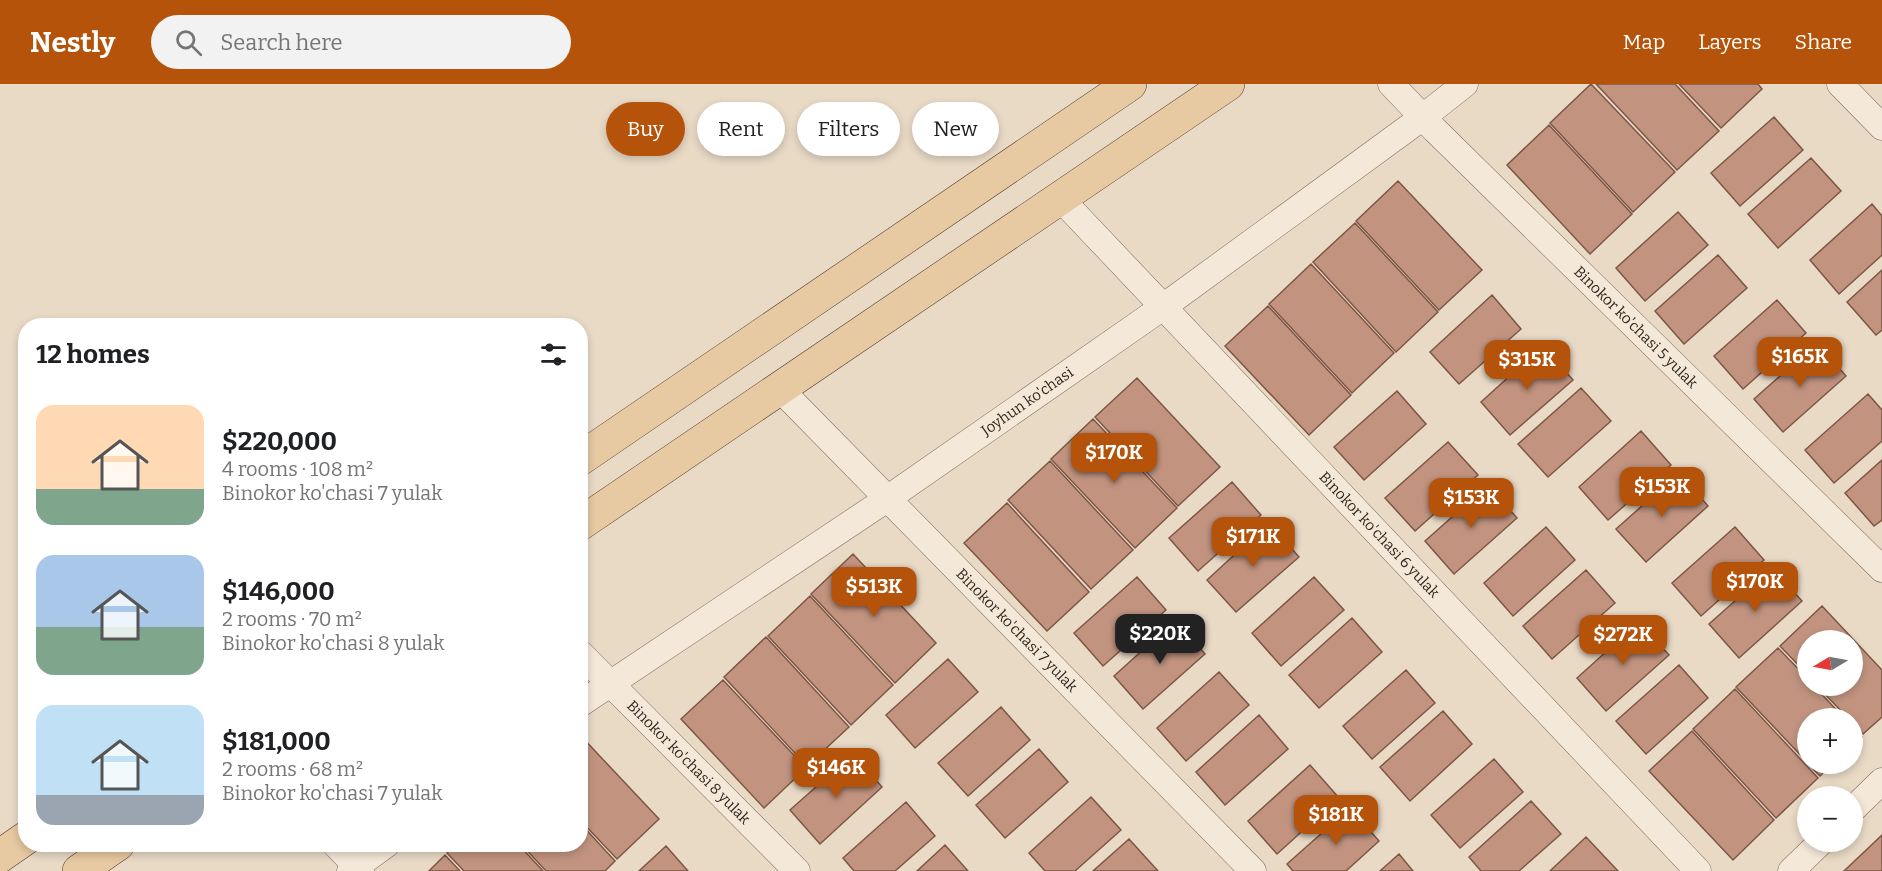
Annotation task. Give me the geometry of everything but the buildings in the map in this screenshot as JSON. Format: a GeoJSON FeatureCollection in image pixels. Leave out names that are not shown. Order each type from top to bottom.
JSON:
{"type":"FeatureCollection","features":[{"type":"Feature","properties":{"kind":"main road"},"geometry":{"type":"LineString","coordinates":[[588,454],[1130,84]]}},
{"type":"Feature","properties":{"kind":"main road"},"geometry":{"type":"LineString","coordinates":[[588,519],[1228,84]]}},
{"type":"Feature","properties":{"kind":"main road"},"geometry":{"type":"LineString","coordinates":[[0,856],[18,844]]}},
{"type":"Feature","properties":{"kind":"main road"},"geometry":{"type":"LineString","coordinates":[[80,871],[107,852]]}},
{"type":"Feature","properties":{"kind":"street","name":"Binokor ko'chasi 5 yulak"},"geometry":{"type":"LineString","coordinates":[[1391,84],[1882,568]]}},
{"type":"Feature","properties":{"kind":"street","name":"Joyhun ko'chasi"},"geometry":{"type":"LineString","coordinates":[[588,698],[887,499],[1163,307],[1465,84]]}},
{"type":"Feature","properties":{"kind":"street"},"geometry":{"type":"LineString","coordinates":[[1840,84],[1882,127]]}},
{"type":"Feature","properties":{"kind":"street","name":"Binokor ko'chasi 6 yulak"},"geometry":{"type":"LineString","coordinates":[[1060,198],[1698,871]]}},
{"type":"Feature","properties":{"kind":"street","name":"Binokor ko'chasi 7 yulak"},"geometry":{"type":"LineString","coordinates":[[780,388],[1253,871]]}},
{"type":"Feature","properties":{"kind":"street","name":"Binokor ko'chasi 8 yulak"},"geometry":{"type":"LineString","coordinates":[[588,661],[797,871]]}},
{"type":"Feature","properties":{"kind":"street"},"geometry":{"type":"LineString","coordinates":[[1863,799],[1882,781]]}},
{"type":"Feature","properties":{"kind":"street"},"geometry":{"type":"LineString","coordinates":[[341,852],[356,870],[377,852]]}},
{"type":"Feature","properties":{"kind":"street"},"geometry":{"type":"LineString","coordinates":[[1791,871],[1811,852]]}}]}
